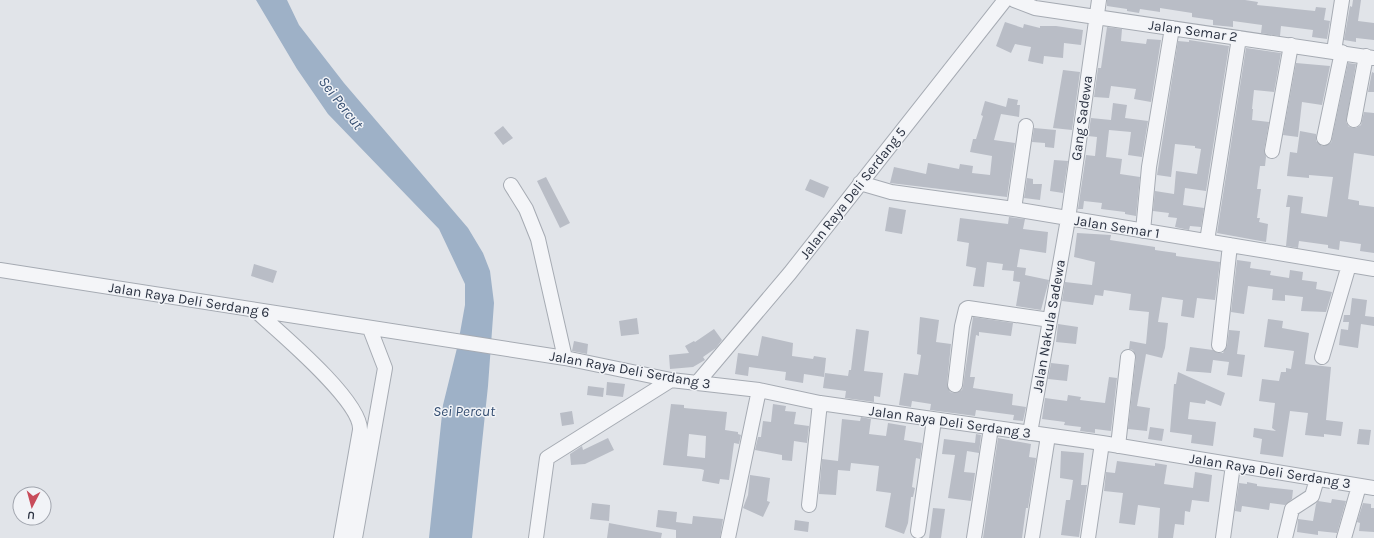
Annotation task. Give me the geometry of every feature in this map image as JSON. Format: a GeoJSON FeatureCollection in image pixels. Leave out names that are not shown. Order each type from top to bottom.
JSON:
{"type":"FeatureCollection","features":[{"type":"Feature","properties":{"kind":"street","name":"Jalan Raya Deli Serdang 5"},"geometry":{"type":"LineString","coordinates":[[697,383],[863,184],[1004,0]]}},
{"type":"Feature","properties":{"kind":"street","name":"Gang Sadewa"},"geometry":{"type":"LineString","coordinates":[[1068,219],[1099,0]]}},
{"type":"Feature","properties":{"kind":"street"},"geometry":{"type":"LineString","coordinates":[[1324,138],[1338,52],[1342,0]]}},
{"type":"Feature","properties":{"kind":"street","name":"Jalan Semar 2"},"geometry":{"type":"LineString","coordinates":[[1018,2],[1035,8],[1370,57]]}},
{"type":"Feature","properties":{"kind":"street"},"geometry":{"type":"LineString","coordinates":[[1143,231],[1149,167],[1172,28]]}},
{"type":"Feature","properties":{"kind":"street"},"geometry":{"type":"LineString","coordinates":[[1207,241],[1224,141],[1238,38]]}},
{"type":"Feature","properties":{"kind":"street"},"geometry":{"type":"LineString","coordinates":[[1272,151],[1291,45]]}},
{"type":"Feature","properties":{"kind":"street"},"geometry":{"type":"LineString","coordinates":[[1354,120],[1370,57]]}},
{"type":"Feature","properties":{"kind":"street"},"geometry":{"type":"LineString","coordinates":[[1014,209],[1026,126]]}},
{"type":"Feature","properties":{"kind":"street","name":"Jalan Semar 1"},"geometry":{"type":"LineString","coordinates":[[863,184],[891,192],[1014,209],[1374,269]]}},
{"type":"Feature","properties":{"kind":"street"},"geometry":{"type":"LineString","coordinates":[[511,185],[526,209],[538,239],[565,358]]}},
{"type":"Feature","properties":{"kind":"street","name":"Jalan Nakula Sadewa"},"geometry":{"type":"LineString","coordinates":[[1030,433],[1068,219]]}},
{"type":"Feature","properties":{"kind":"street"},"geometry":{"type":"LineString","coordinates":[[1219,345],[1230,245]]}},
{"type":"Feature","properties":{"kind":"street"},"geometry":{"type":"LineString","coordinates":[[1322,356],[1349,265]]}},
{"type":"Feature","properties":{"kind":"street","name":"Jalan Raya Deli Serdang 6"},"geometry":{"type":"LineString","coordinates":[[0,270],[526,353]]}},
{"type":"Feature","properties":{"kind":"street"},"geometry":{"type":"LineString","coordinates":[[955,385],[962,326],[966,309],[991,310],[1050,320]]}},
{"type":"Feature","properties":{"kind":"street"},"geometry":{"type":"LineString","coordinates":[[256,310],[343,395],[359,422],[360,430],[340,538]]}},
{"type":"Feature","properties":{"kind":"street"},"geometry":{"type":"LineString","coordinates":[[355,538],[385,368],[374,329]]}},
{"type":"Feature","properties":{"kind":"street","name":"Jalan Raya Deli Serdang 3"},"geometry":{"type":"LineString","coordinates":[[526,353],[565,358],[671,380],[759,390],[820,403],[1102,443],[1374,488]]}},
{"type":"Feature","properties":{"kind":"street"},"geometry":{"type":"LineString","coordinates":[[1118,446],[1128,357]]}},
{"type":"Feature","properties":{"kind":"street"},"geometry":{"type":"LineString","coordinates":[[536,538],[546,458],[671,380]]}},
{"type":"Feature","properties":{"kind":"street"},"geometry":{"type":"LineString","coordinates":[[728,538],[759,390]]}},
{"type":"Feature","properties":{"kind":"street"},"geometry":{"type":"LineString","coordinates":[[809,505],[820,403]]}},
{"type":"Feature","properties":{"kind":"street"},"geometry":{"type":"LineString","coordinates":[[918,531],[934,420]]}},
{"type":"Feature","properties":{"kind":"street"},"geometry":{"type":"LineString","coordinates":[[974,538],[991,428]]}},
{"type":"Feature","properties":{"kind":"street"},"geometry":{"type":"LineString","coordinates":[[1032,538],[1048,436]]}},
{"type":"Feature","properties":{"kind":"street"},"geometry":{"type":"LineString","coordinates":[[1088,538],[1102,443]]}},
{"type":"Feature","properties":{"kind":"street"},"geometry":{"type":"LineString","coordinates":[[1223,538],[1233,465]]}},
{"type":"Feature","properties":{"kind":"street"},"geometry":{"type":"LineString","coordinates":[[1286,538],[1292,509],[1312,496],[1317,479]]}},
{"type":"Feature","properties":{"kind":"street"},"geometry":{"type":"LineString","coordinates":[[1344,538],[1360,486]]}},
{"type":"Feature","properties":{"kind":"water","name":"Sei Percut"},"geometry":{"type":"Polygon","coordinates":[[[256,0],[287,0],[299,25],[344,83],[468,228],[483,253],[490,271],[494,303],[488,386],[472,538],[429,538],[443,405],[458,344],[465,305],[465,284],[439,229],[328,114],[297,69],[256,0]]]}},
{"type":"Feature","properties":{"kind":"building"},"geometry":{"type":"Polygon","coordinates":[[[1107,0],[1245,0],[1258,2],[1257,5],[1315,11],[1316,7],[1326,8],[1324,20],[1330,21],[1327,39],[1312,37],[1313,30],[1281,26],[1280,36],[1261,33],[1262,25],[1233,21],[1233,27],[1213,25],[1213,20],[1192,17],[1192,13],[1160,8],[1160,12],[1140,9],[1139,13],[1127,11],[1127,9],[1107,6],[1107,0]]]}},
{"type":"Feature","properties":{"kind":"building"},"geometry":{"type":"Polygon","coordinates":[[[1353,0],[1361,0],[1358,21],[1374,23],[1374,40],[1356,38],[1356,42],[1344,40],[1350,6],[1352,7],[1353,0]]]}},
{"type":"Feature","properties":{"kind":"building"},"geometry":{"type":"Polygon","coordinates":[[[1005,22],[1023,28],[1024,24],[1040,28],[1040,26],[1056,26],[1083,30],[1081,45],[1064,43],[1063,58],[1044,56],[1043,64],[1028,61],[1031,47],[1015,44],[1011,53],[996,46],[1005,22]]]}},
{"type":"Feature","properties":{"kind":"building"},"geometry":{"type":"Polygon","coordinates":[[[1107,27],[1122,29],[1121,41],[1146,44],[1147,39],[1161,40],[1151,102],[1134,99],[1136,89],[1111,86],[1109,98],[1094,97],[1098,68],[1101,68],[1107,27]]]}},
{"type":"Feature","properties":{"kind":"building"},"geometry":{"type":"Polygon","coordinates":[[[1189,40],[1229,46],[1206,191],[1185,188],[1183,205],[1204,208],[1201,227],[1190,226],[1189,230],[1175,227],[1177,218],[1168,217],[1169,213],[1153,211],[1155,191],[1174,194],[1176,171],[1197,174],[1201,149],[1195,148],[1195,146],[1175,144],[1171,177],[1157,175],[1178,41],[1189,42],[1189,40]]]}},
{"type":"Feature","properties":{"kind":"building"},"geometry":{"type":"Polygon","coordinates":[[[1246,48],[1281,53],[1274,92],[1254,90],[1252,109],[1252,120],[1269,122],[1264,150],[1266,157],[1265,166],[1260,166],[1257,189],[1261,189],[1257,218],[1260,218],[1259,222],[1268,224],[1266,242],[1217,233],[1246,48]]]}},
{"type":"Feature","properties":{"kind":"building"},"geometry":{"type":"Polygon","coordinates":[[[1296,63],[1330,66],[1322,105],[1302,102],[1298,137],[1283,135],[1296,63]]]}},
{"type":"Feature","properties":{"kind":"building"},"geometry":{"type":"Polygon","coordinates":[[[1348,63],[1356,64],[1346,122],[1349,127],[1356,128],[1361,125],[1364,112],[1374,113],[1374,156],[1354,153],[1348,199],[1359,201],[1359,205],[1374,207],[1374,253],[1360,251],[1361,244],[1340,241],[1339,250],[1328,248],[1328,245],[1299,241],[1298,248],[1286,246],[1290,207],[1286,207],[1288,195],[1303,197],[1301,213],[1327,217],[1333,177],[1309,175],[1309,178],[1287,176],[1290,152],[1297,153],[1300,131],[1316,134],[1316,141],[1322,146],[1331,143],[1348,63]]]}},
{"type":"Feature","properties":{"kind":"building"},"geometry":{"type":"Polygon","coordinates":[[[1063,70],[1080,72],[1072,130],[1053,128],[1063,70]]]}},
{"type":"Feature","properties":{"kind":"building"},"geometry":{"type":"Polygon","coordinates":[[[1372,72],[1374,73],[1374,92],[1368,92],[1372,72]]]}},
{"type":"Feature","properties":{"kind":"building"},"geometry":{"type":"Polygon","coordinates":[[[1008,98],[1018,100],[1017,105],[1020,105],[1019,117],[1001,114],[994,140],[1015,143],[1007,197],[890,183],[894,167],[926,174],[928,163],[959,169],[960,164],[973,166],[972,173],[990,175],[992,156],[970,152],[973,139],[976,139],[983,116],[981,115],[985,101],[1006,107],[1008,98]]]}},
{"type":"Feature","properties":{"kind":"building"},"geometry":{"type":"Polygon","coordinates":[[[1113,103],[1127,105],[1125,118],[1148,121],[1142,157],[1128,155],[1131,132],[1109,130],[1106,157],[1122,159],[1120,174],[1140,177],[1136,216],[1125,214],[1125,212],[1101,209],[1102,203],[1084,201],[1083,209],[1078,209],[1086,155],[1095,156],[1097,137],[1088,136],[1091,118],[1111,120],[1113,103]]]}},
{"type":"Feature","properties":{"kind":"building"},"geometry":{"type":"Polygon","coordinates":[[[503,126],[513,138],[503,145],[494,133],[503,126]]]}},
{"type":"Feature","properties":{"kind":"building"},"geometry":{"type":"Polygon","coordinates":[[[1034,128],[1056,130],[1054,148],[1045,147],[1045,143],[1032,142],[1034,128]]]}},
{"type":"Feature","properties":{"kind":"building"},"geometry":{"type":"Polygon","coordinates":[[[1054,160],[1068,161],[1063,193],[1050,191],[1054,160]]]}},
{"type":"Feature","properties":{"kind":"building"},"geometry":{"type":"Polygon","coordinates":[[[546,177],[570,223],[560,228],[537,181],[546,177]]]}},
{"type":"Feature","properties":{"kind":"building"},"geometry":{"type":"Polygon","coordinates":[[[1027,178],[1033,179],[1033,184],[1042,184],[1040,200],[1024,198],[1027,178]]]}},
{"type":"Feature","properties":{"kind":"building"},"geometry":{"type":"Polygon","coordinates":[[[810,179],[829,187],[824,198],[805,190],[810,179]]]}},
{"type":"Feature","properties":{"kind":"building"},"geometry":{"type":"Polygon","coordinates":[[[889,207],[906,210],[902,234],[885,231],[889,207]]]}},
{"type":"Feature","properties":{"kind":"building"},"geometry":{"type":"Polygon","coordinates":[[[1009,217],[1025,219],[1023,229],[1048,232],[1046,253],[1020,249],[1017,267],[1026,268],[1025,275],[1049,280],[1041,310],[1016,306],[1020,282],[1013,281],[1014,271],[1002,270],[1003,264],[987,262],[984,287],[973,286],[976,268],[966,266],[969,243],[957,241],[960,218],[1008,224],[1009,217]]]}},
{"type":"Feature","properties":{"kind":"building"},"geometry":{"type":"Polygon","coordinates":[[[1077,233],[1111,235],[1110,240],[1155,247],[1155,250],[1176,253],[1176,256],[1220,262],[1215,300],[1197,298],[1194,318],[1181,316],[1183,300],[1162,297],[1158,322],[1168,323],[1165,348],[1162,358],[1146,354],[1137,406],[1150,408],[1147,431],[1128,429],[1136,358],[1133,350],[1129,349],[1130,341],[1146,344],[1149,312],[1129,310],[1131,294],[1104,290],[1103,296],[1095,295],[1093,305],[1062,301],[1065,282],[1092,285],[1095,262],[1074,257],[1077,233]]]}},
{"type":"Feature","properties":{"kind":"building"},"geometry":{"type":"Polygon","coordinates":[[[1237,260],[1251,262],[1250,268],[1271,271],[1270,275],[1289,278],[1290,270],[1303,272],[1302,280],[1317,282],[1316,289],[1332,292],[1326,312],[1301,311],[1303,297],[1285,295],[1285,301],[1272,300],[1273,289],[1248,286],[1244,314],[1231,312],[1237,260]]]}},
{"type":"Feature","properties":{"kind":"building"},"geometry":{"type":"Polygon","coordinates":[[[254,264],[277,271],[273,283],[251,276],[254,264]]]}},
{"type":"Feature","properties":{"kind":"building"},"geometry":{"type":"Polygon","coordinates":[[[1352,298],[1367,300],[1365,316],[1374,317],[1374,326],[1361,324],[1358,348],[1339,345],[1341,329],[1348,330],[1349,322],[1343,322],[1344,315],[1350,315],[1352,298]]]}},
{"type":"Feature","properties":{"kind":"building"},"geometry":{"type":"Polygon","coordinates":[[[920,317],[939,320],[936,342],[951,344],[947,384],[950,392],[954,393],[962,390],[963,386],[973,317],[1013,323],[1011,336],[979,332],[979,336],[976,335],[970,377],[975,377],[973,388],[1013,394],[1012,405],[1026,407],[1023,421],[1013,420],[1014,415],[976,410],[975,416],[930,410],[931,404],[912,401],[911,407],[899,405],[904,373],[918,375],[921,355],[917,354],[920,317]]]}},
{"type":"Feature","properties":{"kind":"building"},"geometry":{"type":"Polygon","coordinates":[[[637,318],[639,334],[621,336],[619,321],[637,318]]]}},
{"type":"Feature","properties":{"kind":"building"},"geometry":{"type":"Polygon","coordinates":[[[1268,319],[1283,321],[1282,328],[1309,333],[1305,364],[1331,367],[1326,420],[1343,422],[1341,436],[1324,434],[1324,437],[1305,435],[1308,413],[1290,411],[1283,457],[1260,454],[1262,439],[1253,437],[1254,428],[1276,431],[1272,428],[1275,403],[1259,401],[1262,379],[1279,381],[1281,372],[1286,372],[1286,368],[1291,369],[1294,351],[1264,347],[1268,319]]]}},
{"type":"Feature","properties":{"kind":"building"},"geometry":{"type":"Polygon","coordinates":[[[1058,324],[1078,327],[1076,344],[1056,342],[1058,324]]]}},
{"type":"Feature","properties":{"kind":"building"},"geometry":{"type":"Polygon","coordinates":[[[714,329],[722,340],[716,348],[703,357],[705,360],[693,367],[670,369],[669,355],[689,353],[685,346],[694,341],[695,342],[714,329]]]}},
{"type":"Feature","properties":{"kind":"building"},"geometry":{"type":"Polygon","coordinates":[[[856,329],[869,331],[864,371],[883,373],[880,397],[874,396],[874,402],[845,398],[846,391],[823,388],[825,373],[848,376],[849,370],[851,370],[856,329]]]}},
{"type":"Feature","properties":{"kind":"building"},"geometry":{"type":"Polygon","coordinates":[[[1229,330],[1240,331],[1237,354],[1245,355],[1242,377],[1227,375],[1229,362],[1213,360],[1211,373],[1186,371],[1190,347],[1223,353],[1227,346],[1229,330]]]}},
{"type":"Feature","properties":{"kind":"building"},"geometry":{"type":"Polygon","coordinates":[[[762,336],[793,343],[792,356],[813,359],[814,356],[826,358],[824,377],[804,374],[803,383],[785,380],[786,372],[749,367],[748,376],[735,374],[738,353],[758,356],[762,336]]]}},
{"type":"Feature","properties":{"kind":"building"},"geometry":{"type":"Polygon","coordinates":[[[574,341],[588,344],[587,354],[572,351],[574,341]]]}},
{"type":"Feature","properties":{"kind":"building"},"geometry":{"type":"Polygon","coordinates":[[[1051,363],[1069,365],[1067,381],[1048,379],[1051,363]]]}},
{"type":"Feature","properties":{"kind":"building"},"geometry":{"type":"Polygon","coordinates":[[[1178,372],[1225,393],[1221,406],[1206,400],[1205,404],[1190,402],[1188,419],[1216,422],[1213,446],[1191,443],[1192,435],[1170,432],[1174,384],[1176,384],[1178,372]]]}},
{"type":"Feature","properties":{"kind":"building"},"geometry":{"type":"Polygon","coordinates":[[[1109,377],[1117,378],[1111,431],[1095,429],[1095,433],[1080,431],[1081,427],[1064,425],[1065,422],[1042,419],[1045,398],[1067,401],[1068,395],[1081,397],[1080,400],[1105,403],[1109,377]]]}},
{"type":"Feature","properties":{"kind":"building"},"geometry":{"type":"Polygon","coordinates":[[[607,382],[625,384],[623,397],[606,395],[607,382]]]}},
{"type":"Feature","properties":{"kind":"building"},"geometry":{"type":"Polygon","coordinates":[[[588,386],[604,388],[603,397],[587,395],[588,386]]]}},
{"type":"Feature","properties":{"kind":"building"},"geometry":{"type":"Polygon","coordinates":[[[671,404],[684,405],[684,408],[727,412],[725,430],[738,432],[738,434],[741,435],[739,444],[734,443],[729,480],[720,479],[719,484],[702,481],[704,470],[663,465],[671,404]],[[689,434],[687,456],[705,458],[706,436],[689,434]]]}},
{"type":"Feature","properties":{"kind":"building"},"geometry":{"type":"Polygon","coordinates":[[[773,404],[786,406],[785,411],[796,412],[794,424],[809,426],[807,443],[794,441],[792,461],[782,460],[782,455],[755,450],[758,437],[761,437],[763,421],[771,422],[773,404]]]}},
{"type":"Feature","properties":{"kind":"building"},"geometry":{"type":"Polygon","coordinates":[[[572,411],[574,424],[562,426],[560,413],[572,411]]]}},
{"type":"Feature","properties":{"kind":"building"},"geometry":{"type":"Polygon","coordinates":[[[861,417],[871,419],[869,434],[886,436],[888,423],[906,426],[904,440],[922,443],[920,459],[916,458],[912,487],[915,488],[913,497],[911,497],[908,523],[904,534],[885,527],[891,493],[876,491],[879,466],[851,463],[850,471],[838,470],[836,495],[819,494],[822,459],[838,461],[842,419],[860,421],[861,417]]]}},
{"type":"Feature","properties":{"kind":"building"},"geometry":{"type":"Polygon","coordinates":[[[1150,427],[1164,429],[1162,441],[1148,439],[1150,427]]]}},
{"type":"Feature","properties":{"kind":"building"},"geometry":{"type":"Polygon","coordinates":[[[1359,429],[1371,430],[1369,445],[1357,444],[1359,429]]]}},
{"type":"Feature","properties":{"kind":"building"},"geometry":{"type":"Polygon","coordinates":[[[976,434],[981,435],[979,453],[967,451],[964,472],[975,473],[971,501],[948,498],[955,455],[942,454],[944,439],[975,443],[976,434]]]}},
{"type":"Feature","properties":{"kind":"building"},"geometry":{"type":"Polygon","coordinates":[[[608,438],[614,450],[585,464],[571,465],[570,454],[582,446],[583,450],[608,438]]]}},
{"type":"Feature","properties":{"kind":"building"},"geometry":{"type":"Polygon","coordinates":[[[998,438],[1031,444],[1029,457],[1036,458],[1028,508],[1026,508],[1022,538],[983,538],[998,438]]]}},
{"type":"Feature","properties":{"kind":"building"},"geometry":{"type":"Polygon","coordinates":[[[1061,451],[1084,453],[1081,485],[1087,485],[1079,537],[1061,535],[1066,500],[1070,500],[1073,480],[1060,478],[1061,451]]]}},
{"type":"Feature","properties":{"kind":"building"},"geometry":{"type":"Polygon","coordinates":[[[1117,461],[1155,466],[1155,463],[1167,465],[1164,484],[1193,488],[1195,472],[1212,475],[1209,502],[1192,500],[1190,512],[1185,511],[1184,525],[1175,524],[1173,538],[1158,538],[1160,508],[1138,505],[1135,525],[1119,523],[1123,493],[1104,491],[1106,472],[1115,473],[1117,461]]]}},
{"type":"Feature","properties":{"kind":"building"},"geometry":{"type":"Polygon","coordinates":[[[750,475],[770,478],[767,501],[770,502],[763,517],[743,508],[748,495],[750,475]]]}},
{"type":"Feature","properties":{"kind":"building"},"geometry":{"type":"Polygon","coordinates":[[[1247,482],[1257,484],[1257,486],[1293,490],[1292,499],[1285,505],[1270,503],[1269,510],[1242,506],[1241,512],[1235,511],[1239,483],[1247,484],[1247,482]]]}},
{"type":"Feature","properties":{"kind":"building"},"geometry":{"type":"Polygon","coordinates":[[[1332,499],[1346,501],[1337,533],[1318,531],[1318,535],[1297,532],[1298,519],[1313,521],[1316,504],[1318,501],[1331,503],[1332,499]]]}},
{"type":"Feature","properties":{"kind":"building"},"geometry":{"type":"Polygon","coordinates":[[[592,503],[610,505],[609,521],[590,519],[592,503]]]}},
{"type":"Feature","properties":{"kind":"building"},"geometry":{"type":"Polygon","coordinates":[[[1363,503],[1371,504],[1371,508],[1374,508],[1374,532],[1359,531],[1360,523],[1357,522],[1363,503]]]}},
{"type":"Feature","properties":{"kind":"building"},"geometry":{"type":"Polygon","coordinates":[[[933,508],[945,509],[941,538],[929,538],[933,508]]]}},
{"type":"Feature","properties":{"kind":"building"},"geometry":{"type":"Polygon","coordinates":[[[658,510],[677,512],[676,522],[692,524],[693,516],[723,519],[720,538],[676,538],[676,530],[656,527],[658,510]]]}},
{"type":"Feature","properties":{"kind":"building"},"geometry":{"type":"Polygon","coordinates":[[[795,520],[809,522],[808,532],[794,530],[795,520]]]}},
{"type":"Feature","properties":{"kind":"building"},"geometry":{"type":"Polygon","coordinates":[[[609,523],[662,533],[661,538],[607,538],[609,523]]]}}]}
